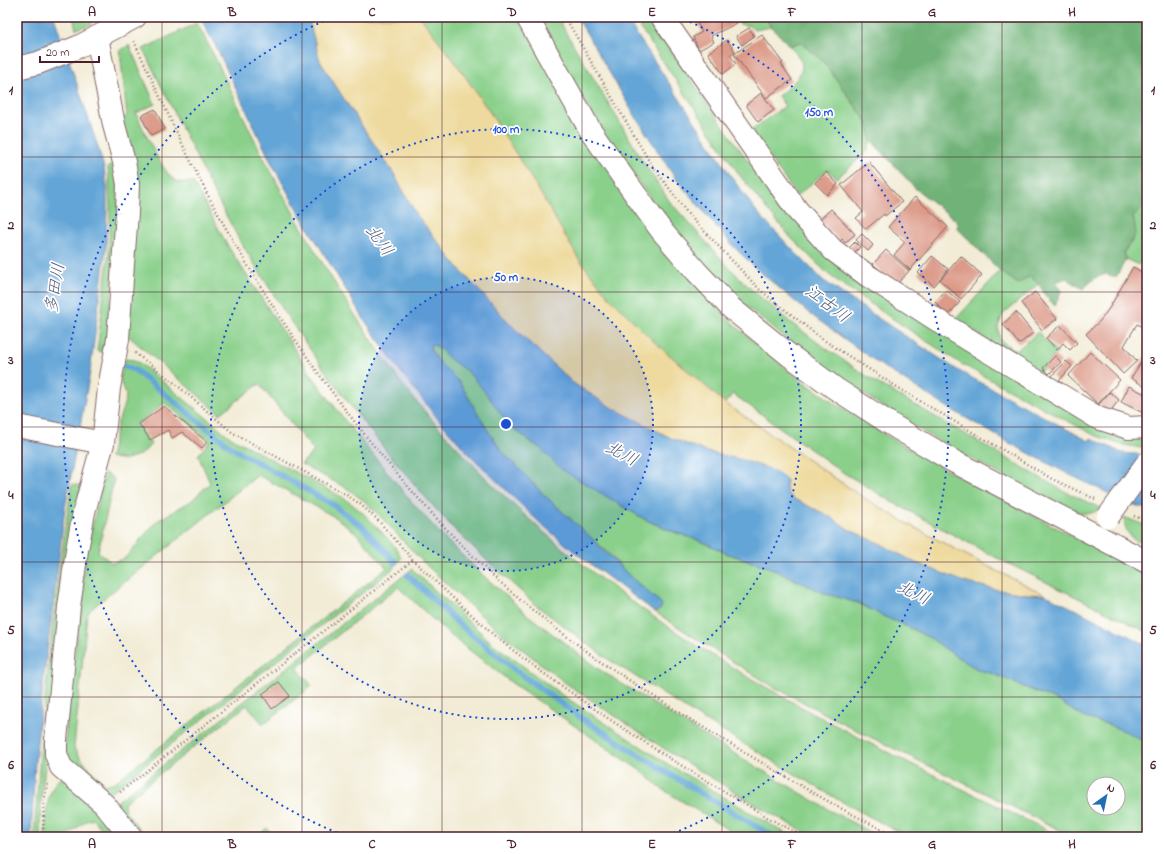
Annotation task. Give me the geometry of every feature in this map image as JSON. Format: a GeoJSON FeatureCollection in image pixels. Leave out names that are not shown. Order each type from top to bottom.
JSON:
{"type":"FeatureCollection","features":[{"type":"Feature","properties":{"kind":"street"},"geometry":{"type":"LineString","coordinates":[[17,68],[78,47],[135,17]]}},
{"type":"Feature","properties":{"kind":"street"},"geometry":{"type":"LineString","coordinates":[[527,17],[589,128],[620,173],[661,230],[696,271],[732,308],[806,368],[897,428],[953,461],[1147,562]]}},
{"type":"Feature","properties":{"kind":"street"},"geometry":{"type":"LineString","coordinates":[[662,17],[797,210],[833,250],[868,276],[943,324],[1098,418],[1129,428],[1147,427]]}},
{"type":"Feature","properties":{"kind":"street"},"geometry":{"type":"LineString","coordinates":[[97,37],[114,125],[128,184],[128,213],[118,339],[77,550],[69,607],[56,740],[56,754],[61,767],[104,804],[131,837]]}},
{"type":"Feature","properties":{"kind":"street"},"geometry":{"type":"LineString","coordinates":[[17,426],[97,442]]}},
{"type":"Feature","properties":{"kind":"street"},"geometry":{"type":"LineString","coordinates":[[1096,536],[1104,509],[1147,463]]}},
{"type":"Feature","properties":{"kind":"path"},"geometry":{"type":"LineString","coordinates":[[17,23],[32,17]]}},
{"type":"Feature","properties":{"kind":"path"},"geometry":{"type":"LineString","coordinates":[[566,17],[649,161],[688,214],[760,290],[822,339],[908,394],[1104,509]]}},
{"type":"Feature","properties":{"kind":"path"},"geometry":{"type":"LineString","coordinates":[[133,38],[164,106],[208,194],[235,244],[285,324],[315,369],[349,414],[416,496],[450,533],[490,573],[533,611],[601,662],[698,725],[835,805],[896,837]]}},
{"type":"Feature","properties":{"kind":"path"},"geometry":{"type":"LineString","coordinates":[[118,339],[172,381],[233,433],[346,494],[360,504],[376,518],[413,560],[497,638],[565,689],[669,758],[767,817],[804,837]]}},
{"type":"Feature","properties":{"kind":"path"},"geometry":{"type":"LineString","coordinates":[[1131,514],[1147,521]]}},
{"type":"Feature","properties":{"kind":"path"},"geometry":{"type":"LineString","coordinates":[[104,804],[413,560]]}},
{"type":"Feature","properties":{"kind":"path"},"geometry":{"type":"LineString","coordinates":[[43,837],[44,800],[56,754]]}},
{"type":"Feature","properties":{"kind":"green space"},"geometry":{"type":"Polygon","coordinates":[[[73,17],[90,17],[92,24],[76,29],[73,17]]]}},
{"type":"Feature","properties":{"kind":"green space"},"geometry":{"type":"Polygon","coordinates":[[[421,17],[516,17],[725,316],[781,365],[801,380],[879,431],[960,477],[1147,574],[1147,632],[993,556],[896,504],[844,473],[733,394],[725,403],[651,339],[609,297],[578,258],[538,189],[491,114],[455,62],[421,17]]]}},
{"type":"Feature","properties":{"kind":"green space"},"geometry":{"type":"Polygon","coordinates":[[[537,17],[557,17],[647,168],[670,202],[726,264],[750,288],[790,322],[877,383],[1060,489],[1100,508],[1091,513],[1080,513],[1018,484],[958,452],[903,420],[811,359],[737,299],[670,227],[595,120],[537,17]]]}},
{"type":"Feature","properties":{"kind":"green space"},"geometry":{"type":"Polygon","coordinates":[[[633,17],[648,17],[733,140],[782,207],[1126,437],[1147,441],[1147,449],[1119,444],[1094,435],[963,365],[829,275],[793,240],[741,177],[633,17]]]}},
{"type":"Feature","properties":{"kind":"green space"},"geometry":{"type":"Polygon","coordinates":[[[736,17],[765,17],[771,27],[754,30],[750,26],[739,24],[736,17]]]}},
{"type":"Feature","properties":{"kind":"green space"},"geometry":{"type":"Polygon","coordinates":[[[765,17],[1147,17],[1147,204],[1133,217],[1135,228],[1134,236],[1124,252],[1126,259],[1116,277],[1106,274],[1095,278],[1083,289],[1066,278],[1056,282],[1061,291],[1055,306],[1045,295],[1039,284],[1030,276],[1018,284],[1000,271],[957,228],[958,222],[916,189],[871,140],[867,122],[823,61],[800,42],[790,46],[771,27],[765,17]]]}},
{"type":"Feature","properties":{"kind":"green space"},"geometry":{"type":"Polygon","coordinates":[[[197,23],[282,193],[327,271],[359,322],[421,407],[487,479],[523,514],[601,579],[642,609],[727,664],[842,729],[1061,837],[908,837],[837,799],[702,719],[605,657],[537,606],[495,568],[454,529],[388,453],[354,410],[289,319],[240,241],[213,191],[143,49],[197,23]]]}},
{"type":"Feature","properties":{"kind":"green space"},"geometry":{"type":"Polygon","coordinates":[[[800,42],[823,61],[867,122],[871,140],[866,153],[837,178],[827,170],[797,196],[750,131],[785,106],[778,96],[796,80],[799,75],[802,65],[800,59],[790,46],[800,42]]]}},
{"type":"Feature","properties":{"kind":"green space"},"geometry":{"type":"Polygon","coordinates":[[[129,45],[155,104],[136,113],[148,140],[166,171],[178,182],[193,182],[229,248],[310,373],[343,418],[410,500],[444,538],[529,616],[597,668],[695,730],[831,811],[879,837],[814,837],[770,813],[672,754],[567,684],[501,633],[455,592],[417,556],[364,501],[348,489],[301,464],[314,451],[259,384],[220,414],[127,335],[122,119],[127,116],[120,51],[129,45]]]}},
{"type":"Feature","properties":{"kind":"green space"},"geometry":{"type":"Polygon","coordinates":[[[115,164],[118,183],[118,213],[108,333],[104,352],[97,351],[109,249],[110,207],[108,167],[115,164]]]}},
{"type":"Feature","properties":{"kind":"green space"},"geometry":{"type":"Polygon","coordinates":[[[1147,204],[1147,256],[1138,265],[1126,259],[1124,252],[1132,241],[1133,217],[1147,204]]]}},
{"type":"Feature","properties":{"kind":"green space"},"geometry":{"type":"Polygon","coordinates":[[[1000,271],[1018,284],[1030,276],[1039,284],[1003,314],[998,327],[1000,340],[1016,351],[1038,332],[1057,353],[1039,373],[955,320],[1000,271]]]}},
{"type":"Feature","properties":{"kind":"green space"},"geometry":{"type":"Polygon","coordinates":[[[431,344],[438,347],[451,360],[468,372],[485,391],[510,426],[541,449],[561,469],[644,519],[674,532],[701,541],[726,553],[771,568],[824,593],[858,603],[932,639],[954,655],[979,670],[991,673],[1058,701],[1085,718],[1107,724],[1127,732],[1147,743],[1147,837],[1074,837],[856,730],[774,687],[655,612],[661,609],[609,554],[545,496],[501,450],[460,383],[440,363],[430,349],[431,344]]]}},
{"type":"Feature","properties":{"kind":"green space"},"geometry":{"type":"Polygon","coordinates":[[[124,359],[134,360],[141,364],[230,437],[349,502],[377,527],[393,545],[401,558],[394,568],[112,791],[101,794],[68,762],[64,749],[86,551],[105,473],[114,479],[98,552],[112,563],[125,558],[157,521],[191,501],[210,483],[198,455],[210,441],[165,403],[137,424],[151,444],[142,454],[124,460],[110,457],[126,395],[120,381],[124,359]],[[258,475],[91,609],[87,615],[74,748],[81,759],[105,785],[115,782],[387,568],[356,533],[333,516],[258,475]]]}},
{"type":"Feature","properties":{"kind":"green space"},"geometry":{"type":"Polygon","coordinates":[[[72,484],[81,486],[41,800],[40,837],[34,837],[49,660],[59,572],[72,484]]]}},
{"type":"Feature","properties":{"kind":"green space"},"geometry":{"type":"Polygon","coordinates":[[[1124,517],[1147,526],[1147,538],[1137,542],[1134,540],[1127,531],[1124,517]]]}},
{"type":"Feature","properties":{"kind":"green space"},"geometry":{"type":"Polygon","coordinates":[[[412,569],[492,643],[562,695],[666,763],[792,837],[740,837],[659,787],[644,773],[512,683],[450,635],[398,587],[297,668],[312,686],[263,724],[247,705],[128,799],[124,804],[125,811],[146,837],[139,837],[115,804],[119,800],[412,569]]]}},
{"type":"Feature","properties":{"kind":"green space"},"geometry":{"type":"Polygon","coordinates":[[[60,778],[65,780],[122,837],[109,837],[93,819],[86,821],[65,837],[45,837],[47,806],[51,790],[60,778]]]}},
{"type":"Feature","properties":{"kind":"green space"},"geometry":{"type":"Polygon","coordinates":[[[267,828],[275,837],[270,837],[266,833],[262,837],[256,837],[267,828]]]}},
{"type":"Feature","properties":{"kind":"sand"},"geometry":{"type":"Polygon","coordinates":[[[308,17],[421,17],[455,62],[491,114],[538,189],[578,258],[609,297],[651,339],[725,403],[861,496],[906,523],[981,563],[1046,595],[999,590],[967,583],[914,562],[881,544],[848,529],[829,516],[794,499],[788,494],[786,488],[787,480],[778,473],[743,460],[707,452],[671,438],[609,406],[573,383],[515,329],[461,271],[416,214],[394,174],[320,61],[308,17]]]}},
{"type":"Feature","properties":{"kind":"water","name":"多田川"},"geometry":{"type":"Polygon","coordinates":[[[17,17],[54,17],[97,144],[104,168],[107,188],[106,248],[90,372],[65,508],[35,762],[31,837],[17,837],[17,17]]]}},
{"type":"Feature","properties":{"kind":"water","name":"北川"},"geometry":{"type":"Polygon","coordinates":[[[200,17],[308,17],[320,61],[394,174],[416,214],[461,271],[515,329],[573,383],[609,406],[671,438],[707,452],[743,460],[778,473],[787,480],[786,488],[788,494],[794,499],[829,516],[848,529],[881,544],[914,562],[967,583],[999,590],[1046,595],[1147,645],[1147,743],[1127,732],[1107,724],[1085,718],[1058,701],[991,673],[979,670],[954,655],[932,639],[858,603],[824,593],[771,568],[726,553],[701,541],[674,532],[644,519],[561,469],[541,449],[510,426],[468,372],[451,360],[438,347],[431,344],[430,349],[440,363],[460,383],[501,450],[545,496],[586,533],[633,579],[662,604],[661,609],[655,612],[577,554],[538,521],[469,454],[437,418],[400,371],[365,321],[302,218],[271,162],[200,17]]]}},
{"type":"Feature","properties":{"kind":"water","name":"江古川"},"geometry":{"type":"Polygon","coordinates":[[[577,17],[625,17],[735,182],[757,212],[824,281],[959,371],[1089,441],[1091,438],[1122,453],[1147,455],[1147,509],[1131,504],[1068,474],[947,407],[885,368],[810,314],[759,271],[733,246],[675,178],[629,106],[577,17]]]}},
{"type":"Feature","properties":{"kind":"building"},"geometry":{"type":"Polygon","coordinates":[[[694,17],[734,17],[737,23],[711,36],[714,42],[699,50],[693,37],[702,32],[694,17]]]}},
{"type":"Feature","properties":{"kind":"building"},"geometry":{"type":"Polygon","coordinates":[[[749,28],[754,36],[742,45],[736,36],[749,28]]]}},
{"type":"Feature","properties":{"kind":"building"},"geometry":{"type":"Polygon","coordinates":[[[762,35],[783,63],[781,64],[792,80],[766,98],[734,54],[762,35]]]}},
{"type":"Feature","properties":{"kind":"building"},"geometry":{"type":"Polygon","coordinates":[[[727,40],[735,51],[730,55],[736,64],[723,74],[708,53],[727,40]]]}},
{"type":"Feature","properties":{"kind":"building"},"geometry":{"type":"Polygon","coordinates":[[[761,93],[774,110],[758,122],[746,105],[761,93]]]}},
{"type":"Feature","properties":{"kind":"building"},"geometry":{"type":"Polygon","coordinates":[[[155,109],[165,129],[151,136],[141,116],[155,109]]]}},
{"type":"Feature","properties":{"kind":"building"},"geometry":{"type":"Polygon","coordinates":[[[869,162],[902,202],[885,216],[884,214],[866,229],[856,218],[863,212],[841,185],[869,162]]]}},
{"type":"Feature","properties":{"kind":"building"},"geometry":{"type":"Polygon","coordinates":[[[826,172],[838,184],[827,195],[815,183],[826,172]]]}},
{"type":"Feature","properties":{"kind":"building"},"geometry":{"type":"Polygon","coordinates":[[[915,197],[948,227],[910,270],[894,255],[905,242],[888,227],[915,197]]]}},
{"type":"Feature","properties":{"kind":"building"},"geometry":{"type":"Polygon","coordinates":[[[831,209],[855,234],[845,243],[842,239],[840,241],[819,220],[831,209]]]}},
{"type":"Feature","properties":{"kind":"building"},"geometry":{"type":"Polygon","coordinates":[[[862,234],[873,245],[868,251],[856,240],[862,234]]]}},
{"type":"Feature","properties":{"kind":"building"},"geometry":{"type":"Polygon","coordinates":[[[855,242],[860,247],[854,253],[849,248],[855,242]]]}},
{"type":"Feature","properties":{"kind":"building"},"geometry":{"type":"Polygon","coordinates":[[[886,250],[909,271],[898,283],[890,276],[888,278],[873,264],[886,250]]]}},
{"type":"Feature","properties":{"kind":"building"},"geometry":{"type":"Polygon","coordinates":[[[932,256],[948,269],[934,286],[918,273],[932,256]]]}},
{"type":"Feature","properties":{"kind":"building"},"geometry":{"type":"Polygon","coordinates":[[[961,256],[982,275],[961,299],[940,280],[961,256]]]}},
{"type":"Feature","properties":{"kind":"building"},"geometry":{"type":"Polygon","coordinates":[[[1133,267],[1147,275],[1147,329],[1137,324],[1124,346],[1137,361],[1123,374],[1086,334],[1100,321],[1110,307],[1133,267]]]}},
{"type":"Feature","properties":{"kind":"building"},"geometry":{"type":"Polygon","coordinates":[[[946,290],[960,302],[948,315],[935,302],[946,290]]]}},
{"type":"Feature","properties":{"kind":"building"},"geometry":{"type":"Polygon","coordinates":[[[1035,292],[1057,319],[1042,330],[1021,303],[1035,292]]]}},
{"type":"Feature","properties":{"kind":"building"},"geometry":{"type":"Polygon","coordinates":[[[1016,312],[1033,333],[1019,344],[1003,324],[1016,312]]]}},
{"type":"Feature","properties":{"kind":"building"},"geometry":{"type":"Polygon","coordinates":[[[1060,325],[1077,343],[1070,350],[1063,343],[1057,350],[1046,338],[1060,325]]]}},
{"type":"Feature","properties":{"kind":"building"},"geometry":{"type":"Polygon","coordinates":[[[1090,352],[1120,380],[1098,404],[1068,376],[1090,352]]]}},
{"type":"Feature","properties":{"kind":"building"},"geometry":{"type":"Polygon","coordinates":[[[1147,353],[1147,388],[1131,378],[1147,353]]]}},
{"type":"Feature","properties":{"kind":"building"},"geometry":{"type":"Polygon","coordinates":[[[1055,356],[1061,362],[1049,374],[1043,368],[1055,356]]]}},
{"type":"Feature","properties":{"kind":"building"},"geometry":{"type":"Polygon","coordinates":[[[1066,361],[1072,366],[1058,382],[1052,376],[1066,361]]]}},
{"type":"Feature","properties":{"kind":"building"},"geometry":{"type":"Polygon","coordinates":[[[1129,386],[1147,395],[1147,410],[1145,414],[1121,402],[1129,386]]]}},
{"type":"Feature","properties":{"kind":"building"},"geometry":{"type":"Polygon","coordinates":[[[1110,392],[1119,400],[1108,414],[1098,405],[1110,392]]]}},
{"type":"Feature","properties":{"kind":"building"},"geometry":{"type":"Polygon","coordinates":[[[164,406],[207,442],[202,448],[182,432],[172,438],[168,430],[150,440],[139,424],[164,406]]]}},
{"type":"Feature","properties":{"kind":"building"},"geometry":{"type":"Polygon","coordinates":[[[279,682],[290,696],[272,709],[262,694],[279,682]]]}},
{"type":"Feature","properties":{"kind":"waterway"},"geometry":{"type":"LineString","coordinates":[[124,366],[135,370],[232,448],[332,504],[363,527],[395,562]]}},
{"type":"Feature","properties":{"kind":"waterway"},"geometry":{"type":"LineString","coordinates":[[408,575],[460,625],[522,675],[587,722],[661,769],[774,837]]}}]}
